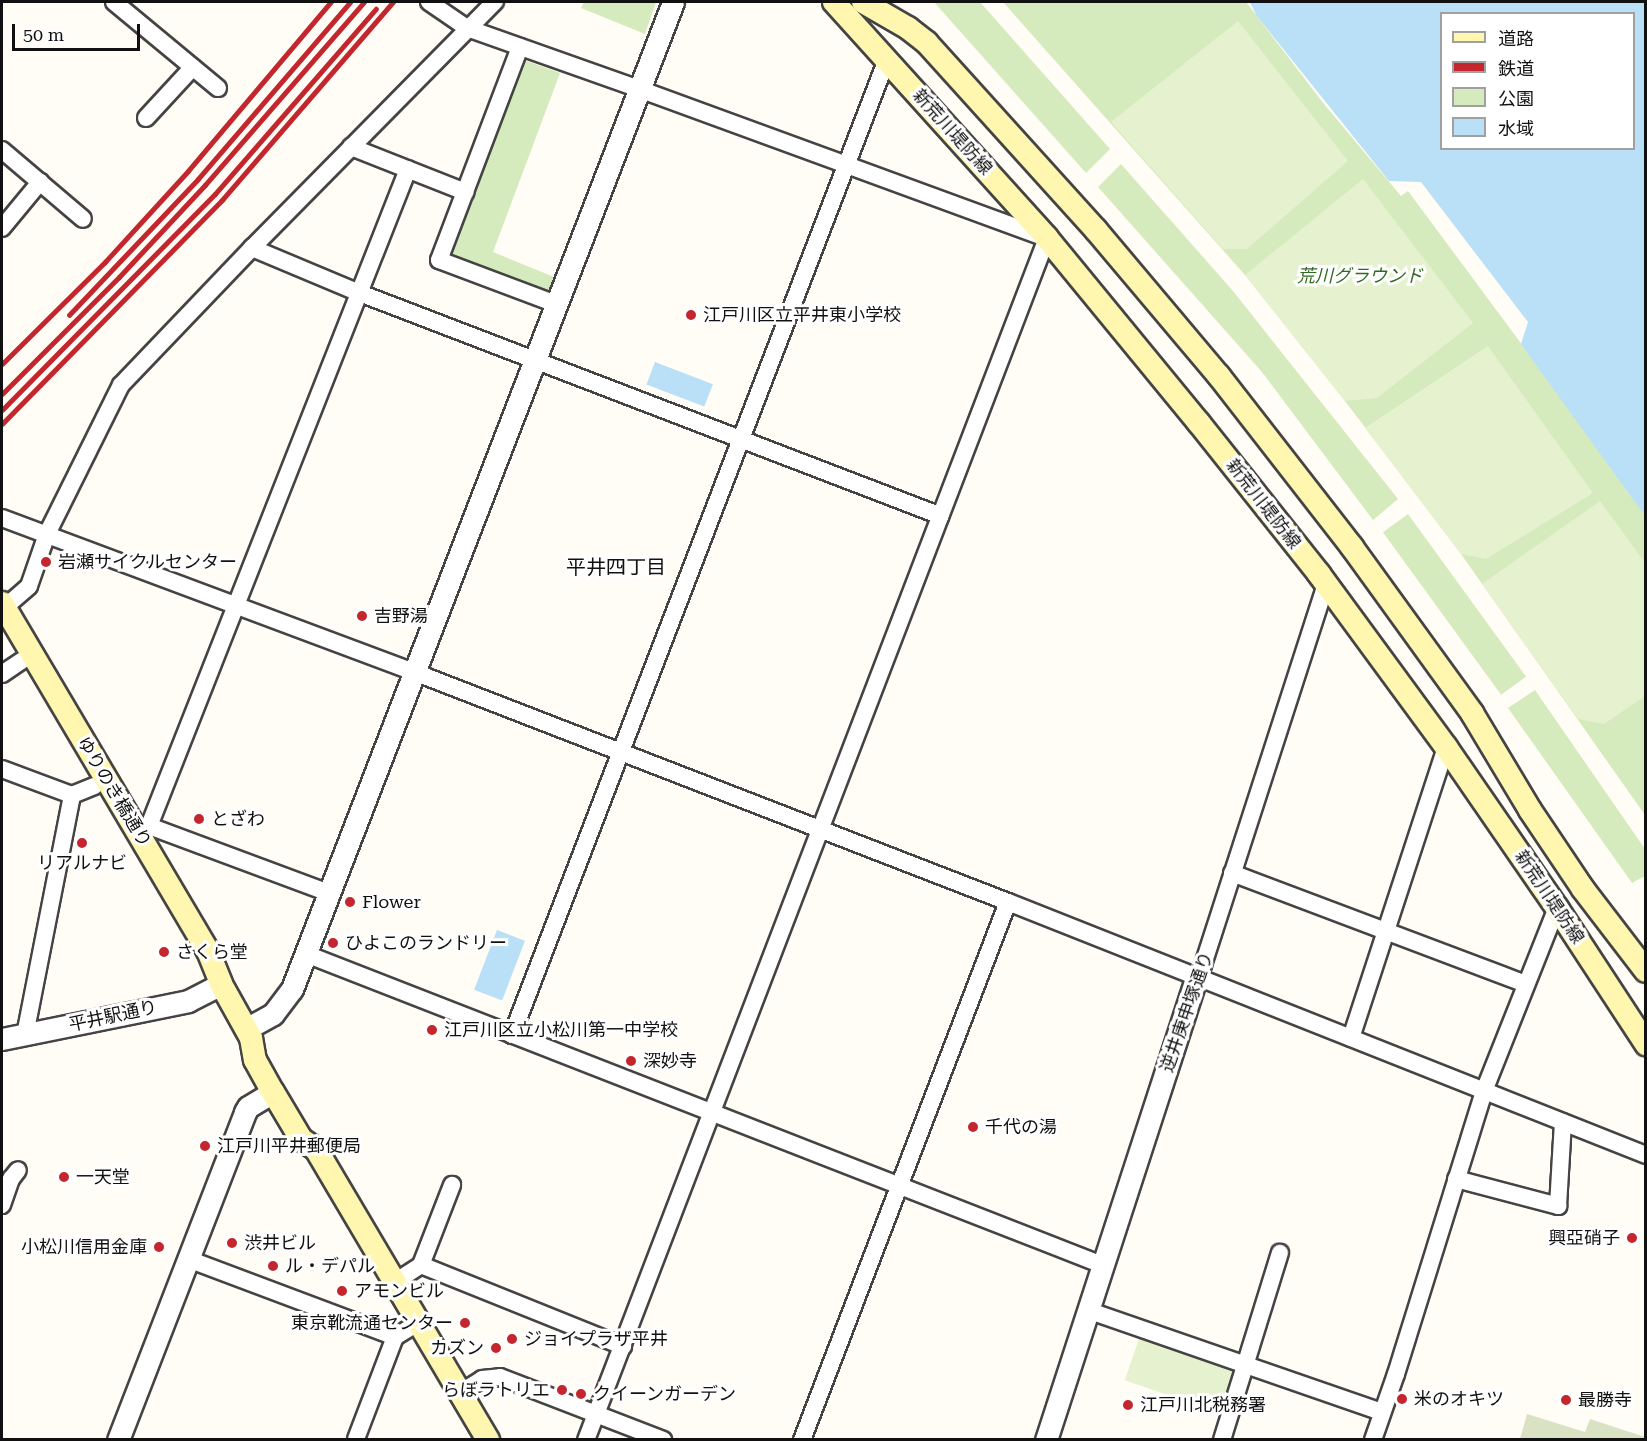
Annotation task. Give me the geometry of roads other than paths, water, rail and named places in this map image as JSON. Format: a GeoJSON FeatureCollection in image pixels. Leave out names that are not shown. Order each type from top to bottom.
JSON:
{"type":"FeatureCollection","features":[{"type":"Feature","properties":{"kind":"main road","name":"新荒川堤防線"},"geometry":{"type":"LineString","coordinates":[[834,2],[1047,238],[1199,423],[1326,584],[1446,747],[1557,908],[1646,1044]]}},
{"type":"Feature","properties":{"kind":"main road","name":"新荒川堤防線"},"geometry":{"type":"LineString","coordinates":[[863,2],[908,28],[927,43],[1096,230],[1219,376],[1352,547],[1458,695],[1583,889],[1646,971]]}},
{"type":"Feature","properties":{"kind":"main road","name":"ゆりのき橋通り"},"geometry":{"type":"LineString","coordinates":[[2,613],[21,661],[94,786],[197,957],[221,984]]}},
{"type":"Feature","properties":{"kind":"main road","name":"ゆりのき橋通り"},"geometry":{"type":"LineString","coordinates":[[2,613],[144,830],[208,951],[221,984],[249,1034]]}},
{"type":"Feature","properties":{"kind":"main road"},"geometry":{"type":"LineString","coordinates":[[249,1034],[255,1060],[273,1092],[301,1138],[316,1149],[488,1440]]}},
{"type":"Feature","properties":{"kind":"main road"},"geometry":{"type":"LineString","coordinates":[[249,1034],[268,1052],[315,1132],[316,1149]]}},
{"type":"Feature","properties":{"kind":"street"},"geometry":{"type":"LineString","coordinates":[[114,2],[218,88]]}},
{"type":"Feature","properties":{"kind":"street"},"geometry":{"type":"LineString","coordinates":[[429,2],[467,28],[1047,238],[713,1114],[586,1440]]}},
{"type":"Feature","properties":{"kind":"street"},"geometry":{"type":"LineString","coordinates":[[2,613],[29,586],[47,534],[122,385],[252,248],[495,2]]}},
{"type":"Feature","properties":{"kind":"street"},"geometry":{"type":"LineString","coordinates":[[249,1034],[280,1006],[291,989],[306,954],[673,2]]}},
{"type":"Feature","properties":{"kind":"street"},"geometry":{"type":"LineString","coordinates":[[520,47],[439,260],[556,304]]}},
{"type":"Feature","properties":{"kind":"street"},"geometry":{"type":"LineString","coordinates":[[512,1035],[886,59]]}},
{"type":"Feature","properties":{"kind":"street"},"geometry":{"type":"LineString","coordinates":[[146,118],[193,67]]}},
{"type":"Feature","properties":{"kind":"street"},"geometry":{"type":"LineString","coordinates":[[351,147],[465,192]]}},
{"type":"Feature","properties":{"kind":"street"},"geometry":{"type":"LineString","coordinates":[[2,150],[83,219]]}},
{"type":"Feature","properties":{"kind":"street"},"geometry":{"type":"LineString","coordinates":[[329,893],[144,830],[408,169]]}},
{"type":"Feature","properties":{"kind":"street"},"geometry":{"type":"LineString","coordinates":[[2,228],[40,182]]}},
{"type":"Feature","properties":{"kind":"street"},"geometry":{"type":"LineString","coordinates":[[252,248],[357,292],[941,516]]}},
{"type":"Feature","properties":{"kind":"street"},"geometry":{"type":"LineString","coordinates":[[2,518],[235,605],[1008,902],[1646,1155]]}},
{"type":"Feature","properties":{"kind":"street","name":"逆井庚申塚通り"},"geometry":{"type":"LineString","coordinates":[[1047,1440],[1326,584]]}},
{"type":"Feature","properties":{"kind":"street"},"geometry":{"type":"LineString","coordinates":[[2,674],[21,661]]}},
{"type":"Feature","properties":{"kind":"street"},"geometry":{"type":"LineString","coordinates":[[1351,1038],[1446,747]]}},
{"type":"Feature","properties":{"kind":"street"},"geometry":{"type":"LineString","coordinates":[[2,769],[72,795],[94,786]]}},
{"type":"Feature","properties":{"kind":"street"},"geometry":{"type":"LineString","coordinates":[[25,1035],[72,795]]}},
{"type":"Feature","properties":{"kind":"street"},"geometry":{"type":"LineString","coordinates":[[1232,873],[1525,984]]}},
{"type":"Feature","properties":{"kind":"street"},"geometry":{"type":"LineString","coordinates":[[802,1440],[1008,902]]}},
{"type":"Feature","properties":{"kind":"street"},"geometry":{"type":"LineString","coordinates":[[1373,1440],[1484,1091],[1557,908]]}},
{"type":"Feature","properties":{"kind":"street"},"geometry":{"type":"LineString","coordinates":[[306,954],[1104,1266]]}},
{"type":"Feature","properties":{"kind":"street","name":"平井駅通り"},"geometry":{"type":"LineString","coordinates":[[2,1039],[188,1001],[221,984]]}},
{"type":"Feature","properties":{"kind":"street"},"geometry":{"type":"LineString","coordinates":[[118,1440],[244,1112],[248,1107],[273,1092]]}},
{"type":"Feature","properties":{"kind":"street"},"geometry":{"type":"LineString","coordinates":[[1456,1179],[1558,1206],[1563,1122]]}},
{"type":"Feature","properties":{"kind":"street"},"geometry":{"type":"LineString","coordinates":[[2,1205],[11,1179],[18,1170]]}},
{"type":"Feature","properties":{"kind":"street"},"geometry":{"type":"LineString","coordinates":[[396,1282],[421,1265],[452,1185]]}},
{"type":"Feature","properties":{"kind":"street"},"geometry":{"type":"LineString","coordinates":[[1222,1440],[1280,1253]]}},
{"type":"Feature","properties":{"kind":"street"},"geometry":{"type":"LineString","coordinates":[[188,1259],[394,1337]]}},
{"type":"Feature","properties":{"kind":"street"},"geometry":{"type":"LineString","coordinates":[[421,1265],[623,1346]]}},
{"type":"Feature","properties":{"kind":"street"},"geometry":{"type":"LineString","coordinates":[[1090,1311],[1382,1412]]}},
{"type":"Feature","properties":{"kind":"street"},"geometry":{"type":"LineString","coordinates":[[355,1439],[394,1337],[419,1322]]}},
{"type":"Feature","properties":{"kind":"street"},"geometry":{"type":"LineString","coordinates":[[460,1392],[492,1376],[663,1440]]}},
{"type":"Feature","properties":{"kind":"water"},"geometry":{"type":"Polygon","coordinates":[[[1250,2],[1645,2],[1645,516],[1521,344],[1528,322],[1421,182],[1389,181],[1256,15],[1250,2]]]}},
{"type":"Feature","properties":{"kind":"water"},"geometry":{"type":"Polygon","coordinates":[[[655,362],[713,384],[704,407],[646,384],[655,362]]]}},
{"type":"Feature","properties":{"kind":"water"},"geometry":{"type":"Polygon","coordinates":[[[497,930],[525,941],[502,1001],[474,990],[497,930]]]}},
{"type":"Feature","properties":{"kind":"railway"},"geometry":{"type":"LineString","coordinates":[[2,364],[105,262],[188,171],[331,2]]}},
{"type":"Feature","properties":{"kind":"railway"},"geometry":{"type":"LineString","coordinates":[[69,315],[198,179],[350,2]]}},
{"type":"Feature","properties":{"kind":"railway"},"geometry":{"type":"LineString","coordinates":[[2,394],[119,277],[205,185],[364,2]]}},
{"type":"Feature","properties":{"kind":"railway"},"geometry":{"type":"LineString","coordinates":[[2,424],[222,200],[393,2]]}},
{"type":"Feature","properties":{"kind":"railway"},"geometry":{"type":"LineString","coordinates":[[2,410],[215,194],[376,9]]}},
{"type":"Feature","properties":{"kind":"place","name":"江戸川区立平井東小学校"},"geometry":{"type":"Point","coordinates":[691,315]}},
{"type":"Feature","properties":{"kind":"place","name":"岩瀬サイクルセンター"},"geometry":{"type":"Point","coordinates":[46,562]}},
{"type":"Feature","properties":{"kind":"place","name":"吉野湯"},"geometry":{"type":"Point","coordinates":[362,616]}},
{"type":"Feature","properties":{"kind":"place","name":"とざわ"},"geometry":{"type":"Point","coordinates":[199,819]}},
{"type":"Feature","properties":{"kind":"place","name":"リアルナビ"},"geometry":{"type":"Point","coordinates":[82,843]}},
{"type":"Feature","properties":{"kind":"place","name":"Flower"},"geometry":{"type":"Point","coordinates":[350,902]}},
{"type":"Feature","properties":{"kind":"place","name":"ひよこのランドリー"},"geometry":{"type":"Point","coordinates":[333,943]}},
{"type":"Feature","properties":{"kind":"place","name":"さくら堂"},"geometry":{"type":"Point","coordinates":[164,952]}},
{"type":"Feature","properties":{"kind":"place","name":"江戸川区立小松川第一中学校"},"geometry":{"type":"Point","coordinates":[432,1030]}},
{"type":"Feature","properties":{"kind":"place","name":"深妙寺"},"geometry":{"type":"Point","coordinates":[631,1061]}},
{"type":"Feature","properties":{"kind":"place","name":"千代の湯"},"geometry":{"type":"Point","coordinates":[973,1127]}},
{"type":"Feature","properties":{"kind":"place","name":"江戸川平井郵便局"},"geometry":{"type":"Point","coordinates":[205,1146]}},
{"type":"Feature","properties":{"kind":"place","name":"一天堂"},"geometry":{"type":"Point","coordinates":[64,1177]}},
{"type":"Feature","properties":{"kind":"place","name":"興亞硝子"},"geometry":{"type":"Point","coordinates":[1632,1238]}},
{"type":"Feature","properties":{"kind":"place","name":"渋井ビル"},"geometry":{"type":"Point","coordinates":[232,1243]}},
{"type":"Feature","properties":{"kind":"place","name":"小松川信用金庫"},"geometry":{"type":"Point","coordinates":[159,1247]}},
{"type":"Feature","properties":{"kind":"place","name":"ル・デパル"},"geometry":{"type":"Point","coordinates":[273,1266]}},
{"type":"Feature","properties":{"kind":"place","name":"アモンビル"},"geometry":{"type":"Point","coordinates":[342,1291]}},
{"type":"Feature","properties":{"kind":"place","name":"東京靴流通センター"},"geometry":{"type":"Point","coordinates":[465,1323]}},
{"type":"Feature","properties":{"kind":"place","name":"ジョイプラザ平井"},"geometry":{"type":"Point","coordinates":[512,1339]}},
{"type":"Feature","properties":{"kind":"place","name":"カズン"},"geometry":{"type":"Point","coordinates":[496,1348]}},
{"type":"Feature","properties":{"kind":"place","name":"らぼラトリエ"},"geometry":{"type":"Point","coordinates":[562,1390]}},
{"type":"Feature","properties":{"kind":"place","name":"クイーンガーデン"},"geometry":{"type":"Point","coordinates":[581,1394]}},
{"type":"Feature","properties":{"kind":"place","name":"米のオキツ"},"geometry":{"type":"Point","coordinates":[1402,1399]}},
{"type":"Feature","properties":{"kind":"place","name":"最勝寺"},"geometry":{"type":"Point","coordinates":[1566,1400]}},
{"type":"Feature","properties":{"kind":"place","name":"江戸川北税務署"},"geometry":{"type":"Point","coordinates":[1128,1405]}},
{"type":"Feature","properties":{"kind":"district","name":"平井四丁目"},"geometry":{"type":"Point","coordinates":[616,567]}},
{"type":"Feature","properties":{"kind":"park label","name":"荒川グラウンド"},"geometry":{"type":"Point","coordinates":[1360,276]}}]}
